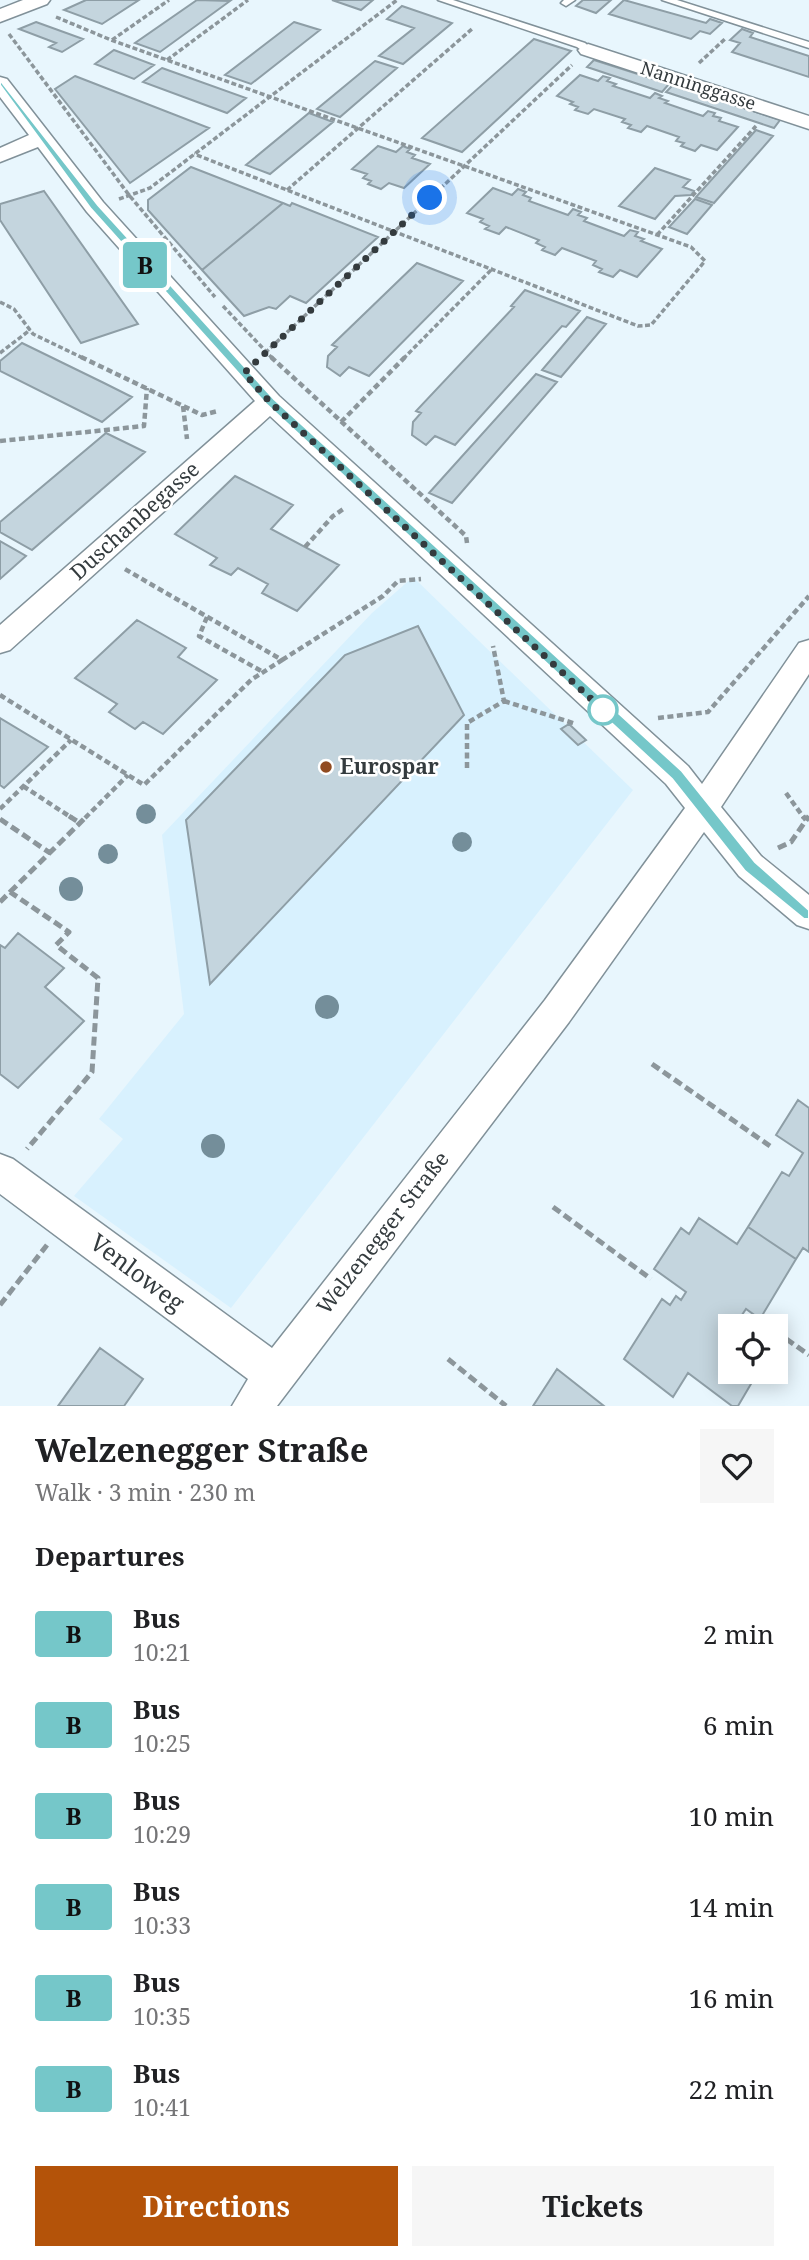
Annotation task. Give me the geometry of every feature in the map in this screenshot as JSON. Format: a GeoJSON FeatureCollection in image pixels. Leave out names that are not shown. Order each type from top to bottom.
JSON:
{"type":"FeatureCollection","features":[{"type":"Feature","properties":{"kind":"street"},"geometry":{"type":"LineString","coordinates":[[4,24],[33,3]]}},
{"type":"Feature","properties":{"kind":"street","name":"Nanninggasse"},"geometry":{"type":"LineString","coordinates":[[588,50],[809,122]]}},
{"type":"Feature","properties":{"kind":"street"},"geometry":{"type":"LineString","coordinates":[[0,83],[95,207],[270,402],[677,775],[750,866],[809,915]]}},
{"type":"Feature","properties":{"kind":"street"},"geometry":{"type":"LineString","coordinates":[[0,156],[41,137]]}},
{"type":"Feature","properties":{"kind":"street","name":"Duschanbegasse"},"geometry":{"type":"LineString","coordinates":[[0,642],[270,402]]}},
{"type":"Feature","properties":{"kind":"street","name":"Welzenegger Straße"},"geometry":{"type":"LineString","coordinates":[[252,1406],[274,1374],[557,1012],[703,808],[809,651]]}},
{"type":"Feature","properties":{"kind":"street","name":"Venloweg"},"geometry":{"type":"LineString","coordinates":[[2,1173],[274,1374]]}},
{"type":"Feature","properties":{"kind":"lane"},"geometry":{"type":"LineString","coordinates":[[443,0],[581,45],[588,50]]}},
{"type":"Feature","properties":{"kind":"lane"},"geometry":{"type":"LineString","coordinates":[[667,0],[809,45]]}},
{"type":"Feature","properties":{"kind":"path"},"geometry":{"type":"LineString","coordinates":[[111,40],[169,0]]}},
{"type":"Feature","properties":{"kind":"path"},"geometry":{"type":"LineString","coordinates":[[167,60],[248,0]]}},
{"type":"Feature","properties":{"kind":"path"},"geometry":{"type":"LineString","coordinates":[[95,207],[150,188],[397,0]]}},
{"type":"Feature","properties":{"kind":"path"},"geometry":{"type":"LineString","coordinates":[[33,3],[111,40],[691,247],[705,261],[651,325],[638,326],[194,154]]}},
{"type":"Feature","properties":{"kind":"path"},"geometry":{"type":"LineString","coordinates":[[287,190],[489,15]]}},
{"type":"Feature","properties":{"kind":"path"},"geometry":{"type":"LineString","coordinates":[[675,79],[683,70],[704,60],[738,23]]}},
{"type":"Feature","properties":{"kind":"path"},"geometry":{"type":"LineString","coordinates":[[4,24],[129,195],[217,299],[267,352],[466,536],[467,555]]}},
{"type":"Feature","properties":{"kind":"path"},"geometry":{"type":"LineString","coordinates":[[244,373],[588,50]]}},
{"type":"Feature","properties":{"kind":"path"},"geometry":{"type":"LineString","coordinates":[[657,235],[757,125]]}},
{"type":"Feature","properties":{"kind":"path"},"geometry":{"type":"LineString","coordinates":[[318,446],[493,268]]}},
{"type":"Feature","properties":{"kind":"path"},"geometry":{"type":"LineString","coordinates":[[0,302],[14,309],[30,330],[202,415],[270,402]]}},
{"type":"Feature","properties":{"kind":"path"},"geometry":{"type":"LineString","coordinates":[[0,352],[30,330]]}},
{"type":"Feature","properties":{"kind":"path"},"geometry":{"type":"LineString","coordinates":[[0,441],[144,426],[147,388]]}},
{"type":"Feature","properties":{"kind":"path"},"geometry":{"type":"LineString","coordinates":[[304,547],[333,516],[355,502]]}},
{"type":"Feature","properties":{"kind":"path"},"geometry":{"type":"LineString","coordinates":[[98,554],[282,660]]}},
{"type":"Feature","properties":{"kind":"path"},"geometry":{"type":"LineString","coordinates":[[0,695],[144,785],[251,680],[383,596],[398,581],[426,578]]}},
{"type":"Feature","properties":{"kind":"path"},"geometry":{"type":"LineString","coordinates":[[653,719],[708,712],[809,596]]}},
{"type":"Feature","properties":{"kind":"path"},"geometry":{"type":"LineString","coordinates":[[207,617],[199,636],[263,672]]}},
{"type":"Feature","properties":{"kind":"path"},"geometry":{"type":"LineString","coordinates":[[493,645],[505,701]]}},
{"type":"Feature","properties":{"kind":"path"},"geometry":{"type":"LineString","coordinates":[[467,768],[467,723],[505,701],[576,724]]}},
{"type":"Feature","properties":{"kind":"path"},"geometry":{"type":"LineString","coordinates":[[0,808],[71,740]]}},
{"type":"Feature","properties":{"kind":"path"},"geometry":{"type":"LineString","coordinates":[[0,902],[128,775]]}},
{"type":"Feature","properties":{"kind":"path"},"geometry":{"type":"LineString","coordinates":[[23,786],[80,823]]}},
{"type":"Feature","properties":{"kind":"path"},"geometry":{"type":"LineString","coordinates":[[778,848],[791,842],[808,818],[786,793]]}},
{"type":"Feature","properties":{"kind":"path"},"geometry":{"type":"LineString","coordinates":[[0,819],[50,853]]}},
{"type":"Feature","properties":{"kind":"path"},"geometry":{"type":"LineString","coordinates":[[2,1173],[92,1072],[98,978],[56,945],[69,932],[10,892]]}},
{"type":"Feature","properties":{"kind":"path"},"geometry":{"type":"LineString","coordinates":[[652,1064],[770,1146]]}},
{"type":"Feature","properties":{"kind":"path"},"geometry":{"type":"LineString","coordinates":[[553,1207],[651,1279]]}},
{"type":"Feature","properties":{"kind":"path"},"geometry":{"type":"LineString","coordinates":[[0,1305],[67,1221]]}},
{"type":"Feature","properties":{"kind":"path"},"geometry":{"type":"LineString","coordinates":[[788,1340],[809,1355]]}},
{"type":"Feature","properties":{"kind":"path"},"geometry":{"type":"LineString","coordinates":[[448,1359],[506,1406]]}},
{"type":"Feature","properties":{"kind":"shaded area"},"geometry":{"type":"Polygon","coordinates":[[[413,577],[633,790],[231,1308],[74,1196],[123,1139],[99,1119],[184,1014],[162,835],[372,613],[413,577]]]}},
{"type":"Feature","properties":{"kind":"building"},"geometry":{"type":"Polygon","coordinates":[[[86,0],[139,0],[102,24],[64,10],[86,0]]]}},
{"type":"Feature","properties":{"kind":"building"},"geometry":{"type":"Polygon","coordinates":[[[197,0],[230,1],[160,52],[135,43],[197,0]]]}},
{"type":"Feature","properties":{"kind":"building"},"geometry":{"type":"Polygon","coordinates":[[[332,0],[373,0],[361,10],[332,0]]]}},
{"type":"Feature","properties":{"kind":"building"},"geometry":{"type":"Polygon","coordinates":[[[583,0],[611,0],[596,13],[576,6],[583,0]]]}},
{"type":"Feature","properties":{"kind":"building"},"geometry":{"type":"Polygon","coordinates":[[[624,0],[706,23],[710,19],[722,23],[710,34],[700,31],[691,39],[609,14],[624,0]]]}},
{"type":"Feature","properties":{"kind":"building"},"geometry":{"type":"Polygon","coordinates":[[[402,6],[452,23],[403,64],[379,56],[414,28],[387,19],[402,6]]]}},
{"type":"Feature","properties":{"kind":"building"},"geometry":{"type":"Polygon","coordinates":[[[36,22],[83,39],[62,52],[49,47],[56,43],[19,29],[36,22]]]}},
{"type":"Feature","properties":{"kind":"building"},"geometry":{"type":"Polygon","coordinates":[[[294,22],[320,30],[251,84],[225,75],[294,22]]]}},
{"type":"Feature","properties":{"kind":"building"},"geometry":{"type":"Polygon","coordinates":[[[742,29],[753,33],[750,37],[809,56],[809,77],[732,52],[740,43],[730,40],[742,29]]]}},
{"type":"Feature","properties":{"kind":"building"},"geometry":{"type":"Polygon","coordinates":[[[534,39],[571,51],[462,152],[422,138],[534,39]]]}},
{"type":"Feature","properties":{"kind":"building"},"geometry":{"type":"Polygon","coordinates":[[[114,50],[154,65],[134,79],[95,64],[114,50]]]}},
{"type":"Feature","properties":{"kind":"building"},"geometry":{"type":"Polygon","coordinates":[[[594,60],[669,84],[662,92],[587,67],[594,60]]]}},
{"type":"Feature","properties":{"kind":"building"},"geometry":{"type":"Polygon","coordinates":[[[375,61],[397,68],[340,117],[317,109],[375,61]]]}},
{"type":"Feature","properties":{"kind":"building"},"geometry":{"type":"Polygon","coordinates":[[[162,68],[246,98],[227,113],[143,82],[162,68]]]}},
{"type":"Feature","properties":{"kind":"building"},"geometry":{"type":"Polygon","coordinates":[[[580,75],[598,81],[603,76],[610,78],[607,81],[616,84],[613,86],[650,98],[655,93],[662,96],[659,98],[668,101],[665,103],[703,116],[708,111],[715,113],[713,116],[721,118],[719,121],[738,127],[717,150],[701,145],[695,151],[681,146],[684,143],[676,141],[679,137],[647,126],[641,132],[628,128],[631,125],[622,122],[625,119],[594,109],[588,114],[575,110],[578,107],[570,104],[573,102],[557,96],[580,75]]]}},
{"type":"Feature","properties":{"kind":"building"},"geometry":{"type":"Polygon","coordinates":[[[75,76],[209,128],[130,183],[55,89],[75,76]]]}},
{"type":"Feature","properties":{"kind":"building"},"geometry":{"type":"Polygon","coordinates":[[[673,85],[780,120],[774,128],[666,92],[673,85]]]}},
{"type":"Feature","properties":{"kind":"building"},"geometry":{"type":"Polygon","coordinates":[[[309,113],[333,122],[270,174],[246,165],[309,113]]]}},
{"type":"Feature","properties":{"kind":"building"},"geometry":{"type":"Polygon","coordinates":[[[756,130],[773,136],[714,203],[696,197],[756,130]]]}},
{"type":"Feature","properties":{"kind":"building"},"geometry":{"type":"Polygon","coordinates":[[[378,146],[396,152],[403,146],[410,149],[407,152],[415,155],[412,158],[430,164],[404,188],[389,183],[381,189],[368,184],[371,181],[363,178],[367,174],[352,169],[378,146]]]}},
{"type":"Feature","properties":{"kind":"building"},"geometry":{"type":"Polygon","coordinates":[[[191,167],[283,203],[202,270],[148,210],[148,200],[191,167]]]}},
{"type":"Feature","properties":{"kind":"building"},"geometry":{"type":"Polygon","coordinates":[[[655,168],[690,180],[683,187],[694,191],[691,195],[675,196],[655,219],[619,206],[655,168]]]}},
{"type":"Feature","properties":{"kind":"building"},"geometry":{"type":"Polygon","coordinates":[[[493,188],[512,195],[518,189],[526,192],[523,195],[531,198],[529,201],[568,215],[573,209],[581,212],[578,215],[587,218],[584,221],[624,236],[630,230],[638,232],[635,236],[644,239],[641,241],[662,249],[637,277],[620,270],[613,277],[599,272],[602,269],[593,265],[596,261],[562,248],[555,255],[542,250],[545,247],[536,243],[539,240],[506,227],[499,234],[485,229],[489,226],[480,222],[483,219],[467,213],[493,188]]]}},
{"type":"Feature","properties":{"kind":"building"},"geometry":{"type":"Polygon","coordinates":[[[44,191],[138,324],[81,343],[0,220],[0,204],[44,191]]]}},
{"type":"Feature","properties":{"kind":"building"},"geometry":{"type":"Polygon","coordinates":[[[695,199],[712,205],[687,234],[669,227],[695,199]]]}},
{"type":"Feature","properties":{"kind":"building"},"geometry":{"type":"Polygon","coordinates":[[[283,203],[290,206],[292,203],[378,237],[306,303],[290,296],[276,309],[269,307],[244,316],[202,270],[283,203]]]}},
{"type":"Feature","properties":{"kind":"building"},"geometry":{"type":"Polygon","coordinates":[[[417,263],[463,281],[369,376],[349,367],[340,376],[327,367],[328,356],[337,347],[332,345],[417,263]]]}},
{"type":"Feature","properties":{"kind":"building"},"geometry":{"type":"Polygon","coordinates":[[[525,290],[580,311],[566,327],[562,326],[455,445],[435,436],[426,445],[412,435],[413,422],[421,413],[416,411],[514,307],[511,306],[525,290]]]}},
{"type":"Feature","properties":{"kind":"building"},"geometry":{"type":"Polygon","coordinates":[[[587,317],[606,324],[561,377],[542,370],[587,317]]]}},
{"type":"Feature","properties":{"kind":"building"},"geometry":{"type":"Polygon","coordinates":[[[22,343],[132,397],[102,422],[0,371],[0,361],[22,343]]]}},
{"type":"Feature","properties":{"kind":"building"},"geometry":{"type":"Polygon","coordinates":[[[536,374],[557,382],[452,503],[429,493],[536,374]]]}},
{"type":"Feature","properties":{"kind":"building"},"geometry":{"type":"Polygon","coordinates":[[[106,433],[145,452],[32,550],[0,532],[0,522],[106,433]]]}},
{"type":"Feature","properties":{"kind":"building"},"geometry":{"type":"Polygon","coordinates":[[[235,476],[293,505],[271,529],[339,565],[297,611],[262,593],[268,584],[238,568],[231,575],[210,565],[217,558],[175,534],[235,476]]]}},
{"type":"Feature","properties":{"kind":"building"},"geometry":{"type":"Polygon","coordinates":[[[0,541],[26,556],[0,579],[0,541]]]}},
{"type":"Feature","properties":{"kind":"building"},"geometry":{"type":"Polygon","coordinates":[[[137,620],[186,648],[178,657],[217,680],[163,734],[143,722],[135,729],[109,712],[117,704],[75,678],[137,620]]]}},
{"type":"Feature","properties":{"kind":"building","name":"Eurospar"},"geometry":{"type":"Polygon","coordinates":[[[418,626],[464,715],[210,984],[186,820],[345,655],[418,626]]]}},
{"type":"Feature","properties":{"kind":"building"},"geometry":{"type":"Polygon","coordinates":[[[0,718],[48,747],[4,788],[0,785],[0,718]]]}},
{"type":"Feature","properties":{"kind":"building"},"geometry":{"type":"Polygon","coordinates":[[[569,724],[586,740],[578,745],[561,729],[569,724]]]}},
{"type":"Feature","properties":{"kind":"building"},"geometry":{"type":"Polygon","coordinates":[[[18,933],[64,968],[45,987],[84,1021],[18,1088],[0,1074],[0,945],[5,948],[18,933]]]}},
{"type":"Feature","properties":{"kind":"building"},"geometry":{"type":"Polygon","coordinates":[[[798,1100],[809,1108],[809,1252],[803,1248],[796,1259],[748,1227],[782,1172],[789,1176],[803,1153],[776,1135],[798,1100]]]}},
{"type":"Feature","properties":{"kind":"building"},"geometry":{"type":"Polygon","coordinates":[[[699,1218],[737,1244],[748,1227],[796,1259],[763,1314],[753,1314],[746,1309],[743,1314],[718,1314],[718,1384],[751,1384],[738,1406],[732,1406],[688,1373],[673,1397],[624,1359],[662,1299],[670,1305],[676,1296],[681,1300],[686,1292],[654,1269],[681,1228],[689,1234],[699,1218]]]}},
{"type":"Feature","properties":{"kind":"building"},"geometry":{"type":"Polygon","coordinates":[[[100,1348],[143,1379],[124,1406],[58,1406],[100,1348]]]}},
{"type":"Feature","properties":{"kind":"building"},"geometry":{"type":"Polygon","coordinates":[[[557,1369],[604,1406],[533,1406],[557,1369]]]}},
{"type":"Feature","properties":{"kind":"bus line","name":"B"},"geometry":{"type":"LineString","coordinates":[[0,83],[95,207],[270,402],[604,711],[677,775],[750,866],[809,915]]}},
{"type":"Feature","properties":{"kind":"place","name":"Eurospar"},"geometry":{"type":"Point","coordinates":[326,767]}},
{"type":"Feature","properties":{"kind":"route"},"geometry":{"type":"LineString","coordinates":[[430,198],[244,373],[270,402],[603,710]]}}]}
